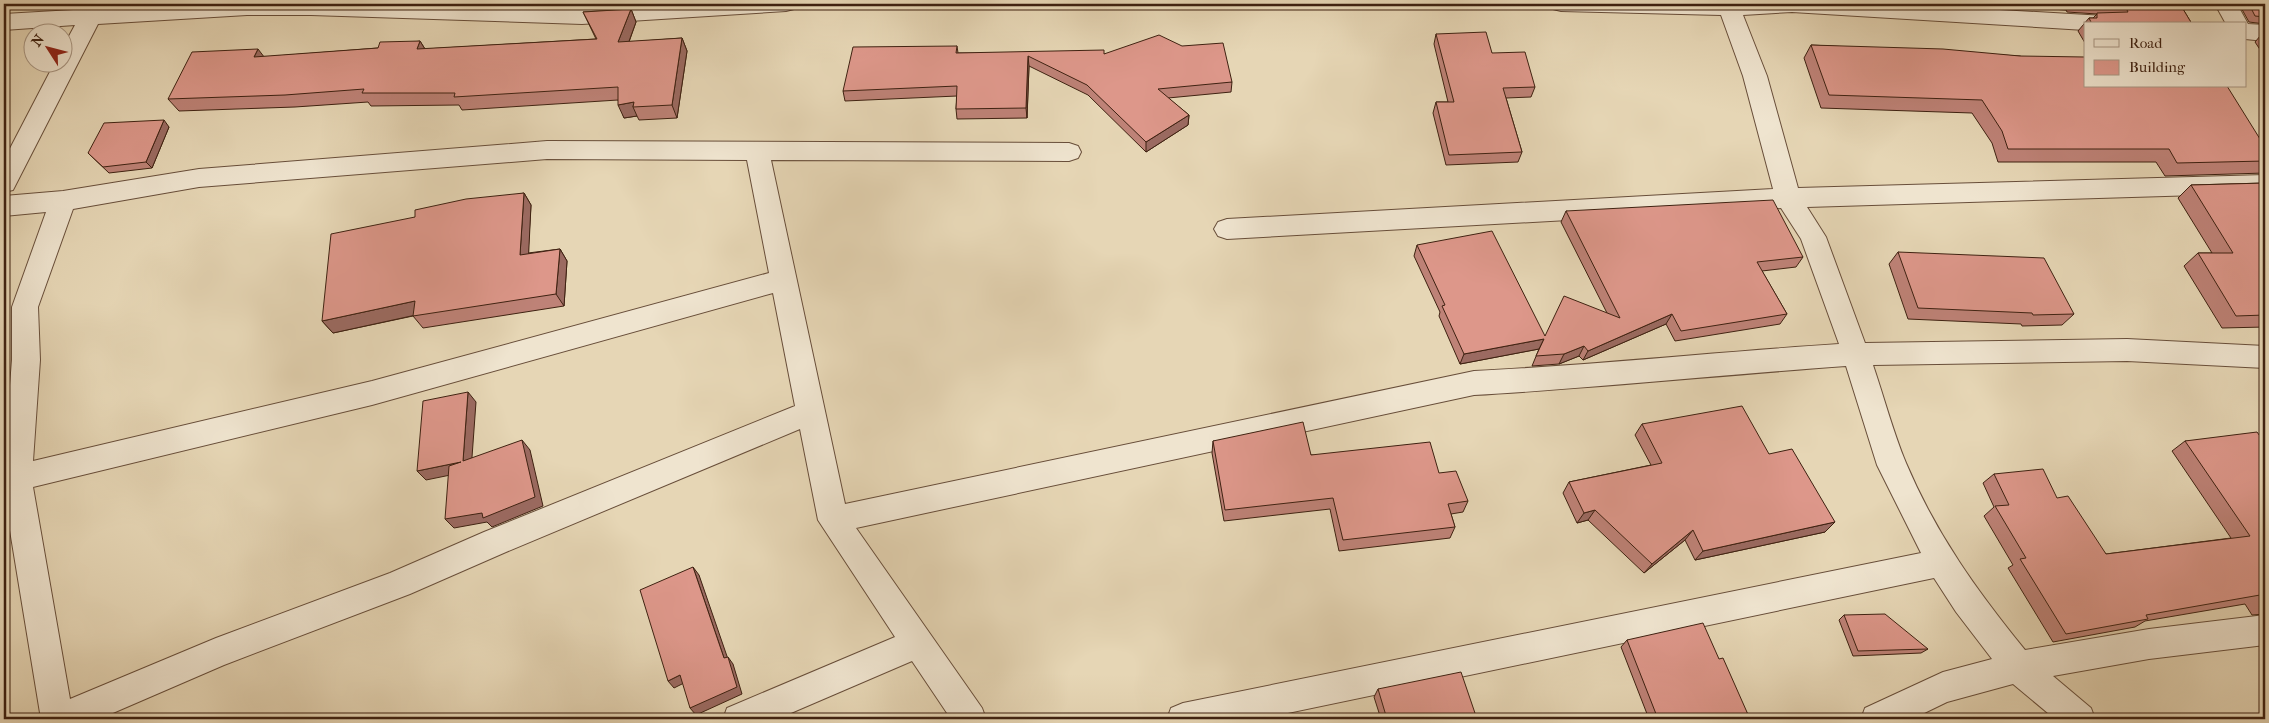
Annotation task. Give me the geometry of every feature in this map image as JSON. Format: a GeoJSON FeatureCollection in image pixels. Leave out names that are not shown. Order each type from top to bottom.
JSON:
{"type":"FeatureCollection","features":[{"type":"Feature","properties":{"kind":"street"},"geometry":{"type":"LineString","coordinates":[[4,22],[247,7],[312,5],[433,12],[582,16],[786,4]]}},
{"type":"Feature","properties":{"kind":"street"},"geometry":{"type":"LineString","coordinates":[[1561,4],[1792,5],[2084,23]]}},
{"type":"Feature","properties":{"kind":"street"},"geometry":{"type":"LineString","coordinates":[[2226,4],[2237,22]]}},
{"type":"Feature","properties":{"kind":"street"},"geometry":{"type":"LineString","coordinates":[[1729,6],[1755,76],[1788,198],[1813,236],[1856,354],[1892,465],[1941,563],[1967,602],[2018,667],[2079,719]]}},
{"type":"Feature","properties":{"kind":"street"},"geometry":{"type":"LineString","coordinates":[[4,183],[91,16]]}},
{"type":"Feature","properties":{"kind":"street"},"geometry":{"type":"LineString","coordinates":[[2246,31],[2265,33]]}},
{"type":"Feature","properties":{"kind":"street"},"geometry":{"type":"LineString","coordinates":[[4,206],[63,201],[199,178],[547,150],[1069,152]]}},
{"type":"Feature","properties":{"kind":"street"},"geometry":{"type":"LineString","coordinates":[[757,150],[833,520],[970,719]]}},
{"type":"Feature","properties":{"kind":"street"},"geometry":{"type":"LineString","coordinates":[[1227,229],[1788,198],[2265,184]]}},
{"type":"Feature","properties":{"kind":"street"},"geometry":{"type":"LineString","coordinates":[[57,719],[10,479],[26,360],[14,310],[63,201]]}},
{"type":"Feature","properties":{"kind":"street"},"geometry":{"type":"LineString","coordinates":[[10,479],[372,393],[783,280]]}},
{"type":"Feature","properties":{"kind":"street"},"geometry":{"type":"LineString","coordinates":[[833,520],[1474,383],[1569,378],[1726,363],[1856,354],[2127,350],[2265,357]]}},
{"type":"Feature","properties":{"kind":"street"},"geometry":{"type":"LineString","coordinates":[[62,719],[216,653],[400,584],[481,548],[811,412]]}},
{"type":"Feature","properties":{"kind":"street"},"geometry":{"type":"LineString","coordinates":[[1183,719],[1941,563]]}},
{"type":"Feature","properties":{"kind":"street"},"geometry":{"type":"LineString","coordinates":[[1877,719],[1943,688],[2018,667],[2149,644],[2265,630]]}},
{"type":"Feature","properties":{"kind":"street"},"geometry":{"type":"LineString","coordinates":[[739,719],[918,643]]}},
{"type":"Feature","properties":{"kind":"building"},"geometry":{"type":"Polygon","coordinates":[[[2124,4],[2180,4],[2191,22],[2091,22],[2089,18],[2097,18],[2097,13],[2128,12],[2124,4]]]}},
{"type":"Feature","properties":{"kind":"building"},"geometry":{"type":"Polygon","coordinates":[[[2249,4],[2265,4],[2265,17],[2255,16],[2249,4]]]}},
{"type":"Feature","properties":{"kind":"building"},"geometry":{"type":"Polygon","coordinates":[[[631,9],[618,42],[682,38],[672,105],[633,107],[634,102],[618,105],[618,87],[454,97],[455,93],[362,93],[364,89],[285,95],[168,99],[192,52],[258,49],[254,57],[378,48],[380,42],[420,41],[417,49],[597,39],[583,12],[631,9]]]}},
{"type":"Feature","properties":{"kind":"building"},"geometry":{"type":"Polygon","coordinates":[[[1486,32],[1492,53],[1525,52],[1535,87],[1503,88],[1522,152],[1449,155],[1436,102],[1454,102],[1436,34],[1486,32]]]}},
{"type":"Feature","properties":{"kind":"building"},"geometry":{"type":"Polygon","coordinates":[[[1159,35],[1182,46],[1223,43],[1232,82],[1158,89],[1189,115],[1146,142],[1087,85],[1028,56],[1026,108],[956,109],[957,86],[843,91],[853,47],[957,46],[956,53],[1104,50],[1104,54],[1159,35]]]}},
{"type":"Feature","properties":{"kind":"building"},"geometry":{"type":"Polygon","coordinates":[[[1811,45],[1943,49],[2020,56],[2084,57],[2084,88],[2228,88],[2265,147],[2265,161],[2177,163],[2169,149],[2008,149],[2002,131],[1982,100],[1829,95],[1811,45]]]}},
{"type":"Feature","properties":{"kind":"building"},"geometry":{"type":"Polygon","coordinates":[[[164,120],[146,162],[103,167],[88,153],[104,123],[164,120]]]}},
{"type":"Feature","properties":{"kind":"building"},"geometry":{"type":"Polygon","coordinates":[[[2265,183],[2265,315],[2236,316],[2198,253],[2233,253],[2191,185],[2265,183]]]}},
{"type":"Feature","properties":{"kind":"building"},"geometry":{"type":"Polygon","coordinates":[[[524,193],[520,255],[560,249],[556,294],[413,316],[415,301],[322,321],[331,234],[415,217],[415,210],[466,199],[524,193]]]}},
{"type":"Feature","properties":{"kind":"building"},"geometry":{"type":"Polygon","coordinates":[[[1773,200],[1803,257],[1757,262],[1787,314],[1681,331],[1672,314],[1588,351],[1584,346],[1564,354],[1536,356],[1544,339],[1464,354],[1442,306],[1445,305],[1417,245],[1492,231],[1545,336],[1564,296],[1620,318],[1566,211],[1773,200]]]}},
{"type":"Feature","properties":{"kind":"building"},"geometry":{"type":"Polygon","coordinates":[[[1898,252],[2044,258],[2074,314],[2033,315],[2032,313],[1918,308],[1898,252]]]}},
{"type":"Feature","properties":{"kind":"building"},"geometry":{"type":"Polygon","coordinates":[[[468,392],[463,461],[522,440],[535,497],[483,518],[482,513],[445,519],[449,466],[461,462],[417,471],[423,401],[468,392]]]}},
{"type":"Feature","properties":{"kind":"building"},"geometry":{"type":"Polygon","coordinates":[[[1742,406],[1769,454],[1792,449],[1835,522],[1703,551],[1693,530],[1652,564],[1595,510],[1584,513],[1569,482],[1662,463],[1642,424],[1742,406]]]}},
{"type":"Feature","properties":{"kind":"building"},"geometry":{"type":"Polygon","coordinates":[[[1303,422],[1311,455],[1430,442],[1439,473],[1456,471],[1468,501],[1448,504],[1455,527],[1343,540],[1333,498],[1225,510],[1213,441],[1303,422]]]}},
{"type":"Feature","properties":{"kind":"building"},"geometry":{"type":"Polygon","coordinates":[[[2257,432],[2265,443],[2265,603],[2260,595],[2146,615],[2148,619],[2066,634],[2020,559],[2026,558],[1995,506],[2009,505],[1994,474],[2043,469],[2057,498],[2068,496],[2106,554],[2250,536],[2185,441],[2257,432]]]}},
{"type":"Feature","properties":{"kind":"building"},"geometry":{"type":"Polygon","coordinates":[[[693,567],[724,658],[728,657],[737,687],[690,708],[680,675],[668,681],[640,590],[693,567]]]}},
{"type":"Feature","properties":{"kind":"building"},"geometry":{"type":"Polygon","coordinates":[[[1885,614],[1928,649],[1858,651],[1844,615],[1885,614]]]}},
{"type":"Feature","properties":{"kind":"building"},"geometry":{"type":"Polygon","coordinates":[[[1703,623],[1719,659],[1723,658],[1750,719],[1658,719],[1627,640],[1703,623]]]}},
{"type":"Feature","properties":{"kind":"building"},"geometry":{"type":"Polygon","coordinates":[[[1461,672],[1477,719],[1387,719],[1378,689],[1461,672]]]}}]}
